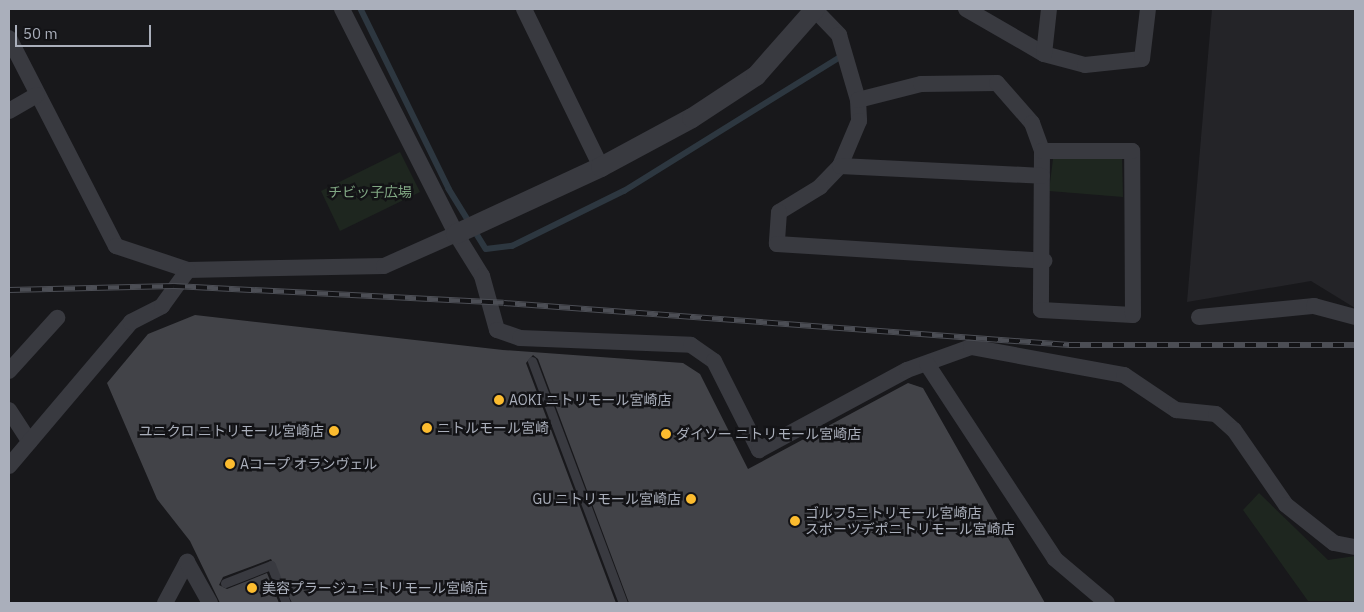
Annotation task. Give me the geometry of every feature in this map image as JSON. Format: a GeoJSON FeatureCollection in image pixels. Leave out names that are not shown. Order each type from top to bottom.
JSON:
{"type":"FeatureCollection","features":[{"type":"Feature","properties":{"kind":"street"},"geometry":{"type":"LineString","coordinates":[[342,9],[456,234],[482,276],[497,330],[520,338],[691,345],[714,361],[758,450],[927,364],[971,347],[1124,375],[1176,410],[1216,414],[1234,430],[1286,505],[1334,543],[1355,547]]}},
{"type":"Feature","properties":{"kind":"street"},"geometry":{"type":"LineString","coordinates":[[524,9],[602,166]]}},
{"type":"Feature","properties":{"kind":"street"},"geometry":{"type":"LineString","coordinates":[[9,38],[116,246],[188,270],[384,266],[602,166],[756,76],[815,9],[839,35],[858,100],[859,122],[840,166],[820,187],[778,212],[777,244],[1044,261]]}},
{"type":"Feature","properties":{"kind":"street"},"geometry":{"type":"LineString","coordinates":[[966,9],[1044,54],[1085,65],[1142,59],[1148,9]]}},
{"type":"Feature","properties":{"kind":"street"},"geometry":{"type":"LineString","coordinates":[[1044,54],[1049,9]]}},
{"type":"Feature","properties":{"kind":"street"},"geometry":{"type":"LineString","coordinates":[[858,100],[921,84],[997,83],[1032,123],[1042,151],[1044,261],[1041,310],[1133,315],[1132,151],[1042,151]]}},
{"type":"Feature","properties":{"kind":"street"},"geometry":{"type":"LineString","coordinates":[[9,111],[37,95]]}},
{"type":"Feature","properties":{"kind":"street"},"geometry":{"type":"LineString","coordinates":[[840,166],[1042,176]]}},
{"type":"Feature","properties":{"kind":"street"},"geometry":{"type":"LineString","coordinates":[[9,466],[131,322],[162,306],[188,270]]}},
{"type":"Feature","properties":{"kind":"street"},"geometry":{"type":"LineString","coordinates":[[1199,317],[1314,306],[1355,317]]}},
{"type":"Feature","properties":{"kind":"street"},"geometry":{"type":"LineString","coordinates":[[9,371],[57,318]]}},
{"type":"Feature","properties":{"kind":"street"},"geometry":{"type":"LineString","coordinates":[[927,364],[1055,559],[1107,603]]}},
{"type":"Feature","properties":{"kind":"street"},"geometry":{"type":"LineString","coordinates":[[9,410],[30,442]]}},
{"type":"Feature","properties":{"kind":"street"},"geometry":{"type":"LineString","coordinates":[[165,603],[187,562],[210,603]]}},
{"type":"Feature","properties":{"kind":"lane"},"geometry":{"type":"LineString","coordinates":[[532,361],[623,603]]}},
{"type":"Feature","properties":{"kind":"lane"},"geometry":{"type":"LineString","coordinates":[[225,583],[271,565],[286,603]]}},
{"type":"Feature","properties":{"kind":"shaded area"},"geometry":{"type":"Polygon","coordinates":[[[1212,9],[1355,9],[1355,308],[1311,281],[1187,302],[1212,9]]]}},
{"type":"Feature","properties":{"kind":"green space","name":"チビッ子広場"},"geometry":{"type":"Polygon","coordinates":[[[400,152],[420,192],[340,231],[321,191],[400,152]]]}},
{"type":"Feature","properties":{"kind":"green space"},"geometry":{"type":"Polygon","coordinates":[[[1053,159],[1122,159],[1123,197],[1049,191],[1053,159]]]}},
{"type":"Feature","properties":{"kind":"green space"},"geometry":{"type":"Polygon","coordinates":[[[1259,493],[1328,560],[1355,556],[1355,601],[1308,601],[1243,510],[1259,493]]]}},
{"type":"Feature","properties":{"kind":"building","name":"ニトルモール宮崎"},"geometry":{"type":"Polygon","coordinates":[[[195,315],[503,350],[683,363],[700,374],[748,469],[908,383],[923,388],[1045,603],[629,603],[538,359],[533,355],[526,363],[616,603],[292,603],[271,559],[223,577],[219,585],[227,589],[267,573],[279,603],[220,603],[190,541],[157,499],[107,383],[148,334],[195,315]]]}},
{"type":"Feature","properties":{"kind":"waterway"},"geometry":{"type":"LineString","coordinates":[[361,9],[449,189],[486,249],[512,246],[624,191],[837,59]]}},
{"type":"Feature","properties":{"kind":"railway"},"geometry":{"type":"LineString","coordinates":[[9,290],[174,286],[504,303],[1069,345],[1355,345]]}},
{"type":"Feature","properties":{"kind":"place","name":"AOKI ニトリモール宮崎店"},"geometry":{"type":"Point","coordinates":[499,400]}},
{"type":"Feature","properties":{"kind":"place","name":"ニトルモール宮崎"},"geometry":{"type":"Point","coordinates":[427,428]}},
{"type":"Feature","properties":{"kind":"place","name":"ユニクロ ニトリモール宮崎店"},"geometry":{"type":"Point","coordinates":[334,431]}},
{"type":"Feature","properties":{"kind":"place","name":"ダイソー ニトリモール宮崎店"},"geometry":{"type":"Point","coordinates":[666,434]}},
{"type":"Feature","properties":{"kind":"place","name":"Aコープ オランヴェル"},"geometry":{"type":"Point","coordinates":[230,464]}},
{"type":"Feature","properties":{"kind":"place","name":"GU ニトリモール宮崎店"},"geometry":{"type":"Point","coordinates":[691,499]}},
{"type":"Feature","properties":{"kind":"place","name":"ゴルフ5ニトリモール宮崎店 スポーツデポニトリモール宮崎店"},"geometry":{"type":"Point","coordinates":[795,521]}},
{"type":"Feature","properties":{"kind":"place","name":"美容プラージュ ニトリモール宮崎店"},"geometry":{"type":"Point","coordinates":[252,588]}}]}
